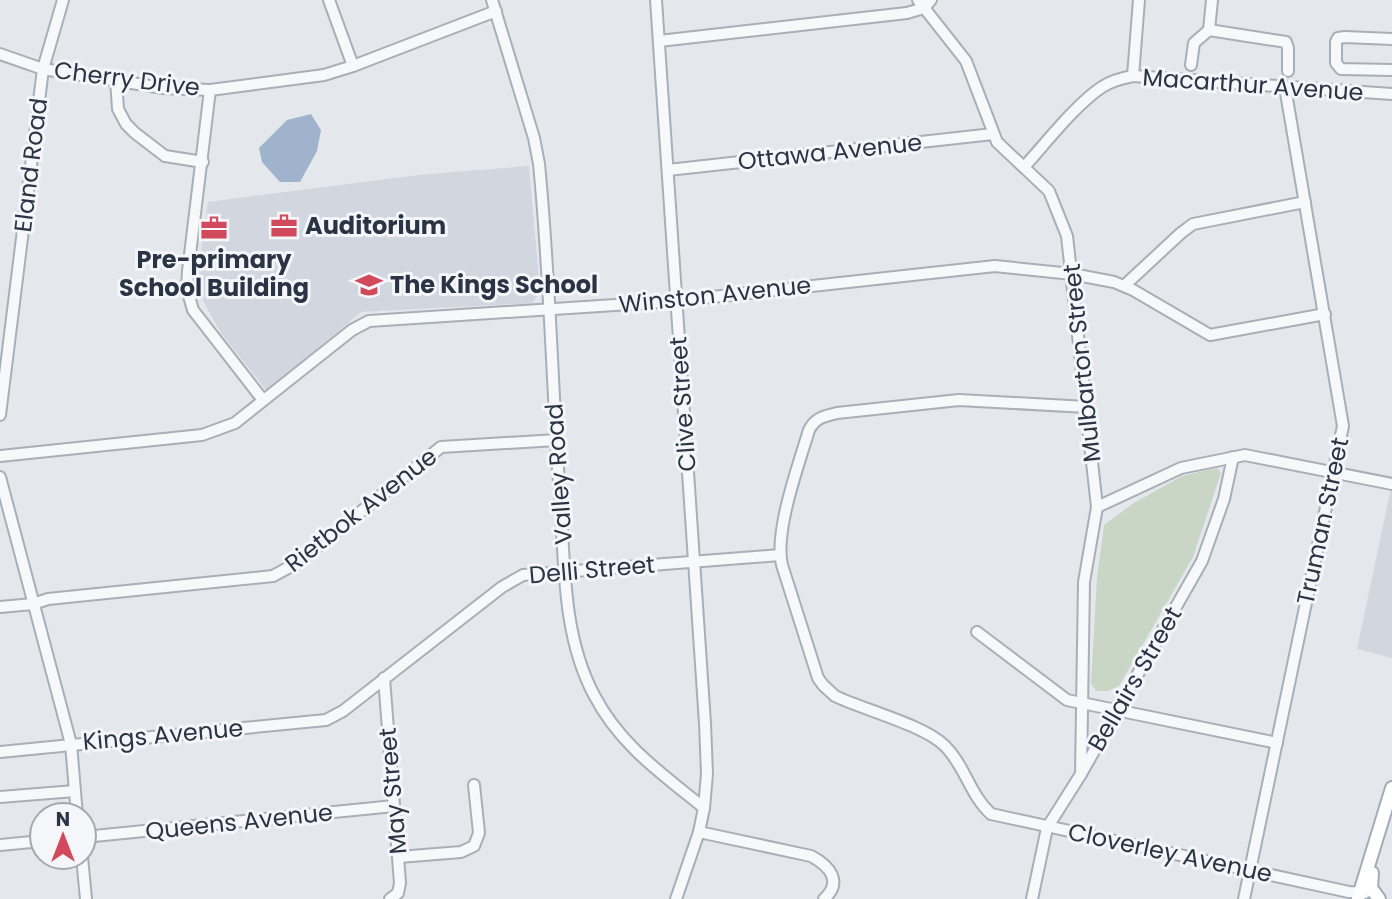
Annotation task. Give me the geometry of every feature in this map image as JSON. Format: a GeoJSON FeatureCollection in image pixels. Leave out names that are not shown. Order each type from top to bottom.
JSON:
{"type":"FeatureCollection","features":[{"type":"Feature","properties":{"kind":"main road"},"geometry":{"type":"LineString","coordinates":[[1355,895],[1381,829],[1392,788]]}},
{"type":"Feature","properties":{"kind":"main road"},"geometry":{"type":"LineString","coordinates":[[1380,899],[1370,883],[1382,841],[1381,829]]}},
{"type":"Feature","properties":{"kind":"street","name":"Eland Road"},"geometry":{"type":"LineString","coordinates":[[0,415],[44,69],[63,0]]}},
{"type":"Feature","properties":{"kind":"street"},"geometry":{"type":"LineString","coordinates":[[329,0],[353,66]]}},
{"type":"Feature","properties":{"kind":"street","name":"Clive Street"},"geometry":{"type":"LineString","coordinates":[[656,0],[707,764],[704,808]]}},
{"type":"Feature","properties":{"kind":"street"},"geometry":{"type":"LineString","coordinates":[[1133,76],[1139,0]]}},
{"type":"Feature","properties":{"kind":"street"},"geometry":{"type":"LineString","coordinates":[[1191,65],[1194,43],[1209,30],[1212,0]]}},
{"type":"Feature","properties":{"kind":"street"},"geometry":{"type":"LineString","coordinates":[[659,41],[907,13],[924,3]]}},
{"type":"Feature","properties":{"kind":"street","name":"Mulbarton Street"},"geometry":{"type":"LineString","coordinates":[[924,3],[966,61],[993,134],[1002,148],[1042,184],[1053,199],[1067,236],[1097,507],[1084,582],[1081,774]]}},
{"type":"Feature","properties":{"kind":"street","name":"Cherry Drive"},"geometry":{"type":"LineString","coordinates":[[0,54],[44,69],[178,90],[210,90],[315,78],[353,66],[494,6]]}},
{"type":"Feature","properties":{"kind":"street","name":"Valley Road"},"geometry":{"type":"LineString","coordinates":[[494,6],[537,154],[565,570],[578,658],[595,697],[631,748],[704,808]]}},
{"type":"Feature","properties":{"kind":"street"},"geometry":{"type":"LineString","coordinates":[[1209,30],[1286,42],[1289,48],[1288,71]]}},
{"type":"Feature","properties":{"kind":"street"},"geometry":{"type":"LineString","coordinates":[[1392,39],[1345,37],[1338,38],[1336,42],[1336,64],[1341,69],[1392,70]]}},
{"type":"Feature","properties":{"kind":"street"},"geometry":{"type":"LineString","coordinates":[[1352,91],[1354,69]]}},
{"type":"Feature","properties":{"kind":"street","name":"Macarthur Avenue"},"geometry":{"type":"LineString","coordinates":[[1024,167],[1090,96],[1118,79],[1133,76],[1392,94]]}},
{"type":"Feature","properties":{"kind":"street"},"geometry":{"type":"LineString","coordinates":[[116,80],[118,109],[126,124],[135,133],[165,156],[203,162]]}},
{"type":"Feature","properties":{"kind":"street","name":"Truman Street"},"geometry":{"type":"LineString","coordinates":[[1244,899],[1343,426],[1285,87]]}},
{"type":"Feature","properties":{"kind":"street"},"geometry":{"type":"LineString","coordinates":[[210,90],[188,271],[188,298],[193,310],[263,400]]}},
{"type":"Feature","properties":{"kind":"street","name":"Ottawa Avenue"},"geometry":{"type":"LineString","coordinates":[[668,170],[993,134]]}},
{"type":"Feature","properties":{"kind":"street"},"geometry":{"type":"LineString","coordinates":[[1125,285],[1193,224],[1305,202]]}},
{"type":"Feature","properties":{"kind":"street","name":"Winston Avenue"},"geometry":{"type":"LineString","coordinates":[[0,456],[202,435],[235,423],[364,323],[676,301],[982,266],[1072,274],[1125,285],[1210,335],[1325,314]]}},
{"type":"Feature","properties":{"kind":"street"},"geometry":{"type":"LineString","coordinates":[[780,555],[784,522],[809,430],[819,418],[837,413],[959,400],[1087,407]]}},
{"type":"Feature","properties":{"kind":"street","name":"Rietbok Avenue"},"geometry":{"type":"LineString","coordinates":[[0,607],[33,604],[48,599],[273,576],[297,563],[441,447],[556,440]]}},
{"type":"Feature","properties":{"kind":"street"},"geometry":{"type":"LineString","coordinates":[[1097,507],[1181,468],[1253,455],[1392,484]]}},
{"type":"Feature","properties":{"kind":"street","name":"Bellairs Street"},"geometry":{"type":"LineString","coordinates":[[1032,899],[1047,828],[1081,774],[1202,561],[1224,499],[1233,457]]}},
{"type":"Feature","properties":{"kind":"street"},"geometry":{"type":"LineString","coordinates":[[0,477],[71,744],[76,801]]}},
{"type":"Feature","properties":{"kind":"street","name":"Delli Street"},"geometry":{"type":"LineString","coordinates":[[326,720],[343,711],[511,581],[529,574],[780,555]]}},
{"type":"Feature","properties":{"kind":"street","name":"Cloverley Avenue"},"geometry":{"type":"LineString","coordinates":[[780,555],[813,664],[823,685],[835,696],[938,740],[952,754],[974,795],[991,814],[1380,899]]}},
{"type":"Feature","properties":{"kind":"street"},"geometry":{"type":"LineString","coordinates":[[977,632],[1064,698],[1277,743]]}},
{"type":"Feature","properties":{"kind":"street","name":"May Street"},"geometry":{"type":"LineString","coordinates":[[384,678],[400,887],[395,897],[390,899]]}},
{"type":"Feature","properties":{"kind":"street","name":"Kings Avenue"},"geometry":{"type":"LineString","coordinates":[[0,752],[326,720]]}},
{"type":"Feature","properties":{"kind":"street"},"geometry":{"type":"LineString","coordinates":[[398,856],[461,852],[474,846],[479,833],[474,785]]}},
{"type":"Feature","properties":{"kind":"street"},"geometry":{"type":"LineString","coordinates":[[0,797],[75,791]]}},
{"type":"Feature","properties":{"kind":"street","name":"Queens Avenue"},"geometry":{"type":"LineString","coordinates":[[98,836],[394,806]]}},
{"type":"Feature","properties":{"kind":"street"},"geometry":{"type":"LineString","coordinates":[[676,899],[699,832],[704,808]]}},
{"type":"Feature","properties":{"kind":"street"},"geometry":{"type":"LineString","coordinates":[[699,832],[811,856],[829,870],[832,878],[833,887],[824,899]]}},
{"type":"Feature","properties":{"kind":"street"},"geometry":{"type":"LineString","coordinates":[[0,845],[28,842]]}},
{"type":"Feature","properties":{"kind":"street"},"geometry":{"type":"LineString","coordinates":[[83,871],[86,899]]}},
{"type":"Feature","properties":{"kind":"street"},"geometry":{"type":"LineString","coordinates":[[814,899],[826,891],[832,878]]}},
{"type":"Feature","properties":{"kind":"shaded area","name":"The Kings School"},"geometry":{"type":"Polygon","coordinates":[[[529,166],[540,292],[533,303],[361,312],[267,391],[221,333],[201,297],[197,278],[208,202],[419,175],[529,166]]]}},
{"type":"Feature","properties":{"kind":"shaded area"},"geometry":{"type":"Polygon","coordinates":[[[1392,488],[1392,658],[1357,649],[1392,488]]]}},
{"type":"Feature","properties":{"kind":"green space"},"geometry":{"type":"Polygon","coordinates":[[[1217,468],[1221,473],[1193,557],[1119,686],[1108,691],[1096,691],[1091,683],[1097,578],[1104,525],[1134,503],[1182,476],[1217,468]]]}},
{"type":"Feature","properties":{"kind":"water"},"geometry":{"type":"Polygon","coordinates":[[[311,114],[321,130],[317,151],[300,182],[280,182],[262,162],[259,148],[287,120],[311,114]]]}},
{"type":"Feature","properties":{"kind":"place","name":"Auditorium"},"geometry":{"type":"Point","coordinates":[284,226]}},
{"type":"Feature","properties":{"kind":"place","name":"Pre-primary School Building"},"geometry":{"type":"Point","coordinates":[214,228]}},
{"type":"Feature","properties":{"kind":"place","name":"The Kings School"},"geometry":{"type":"Point","coordinates":[369,285]}}]}
